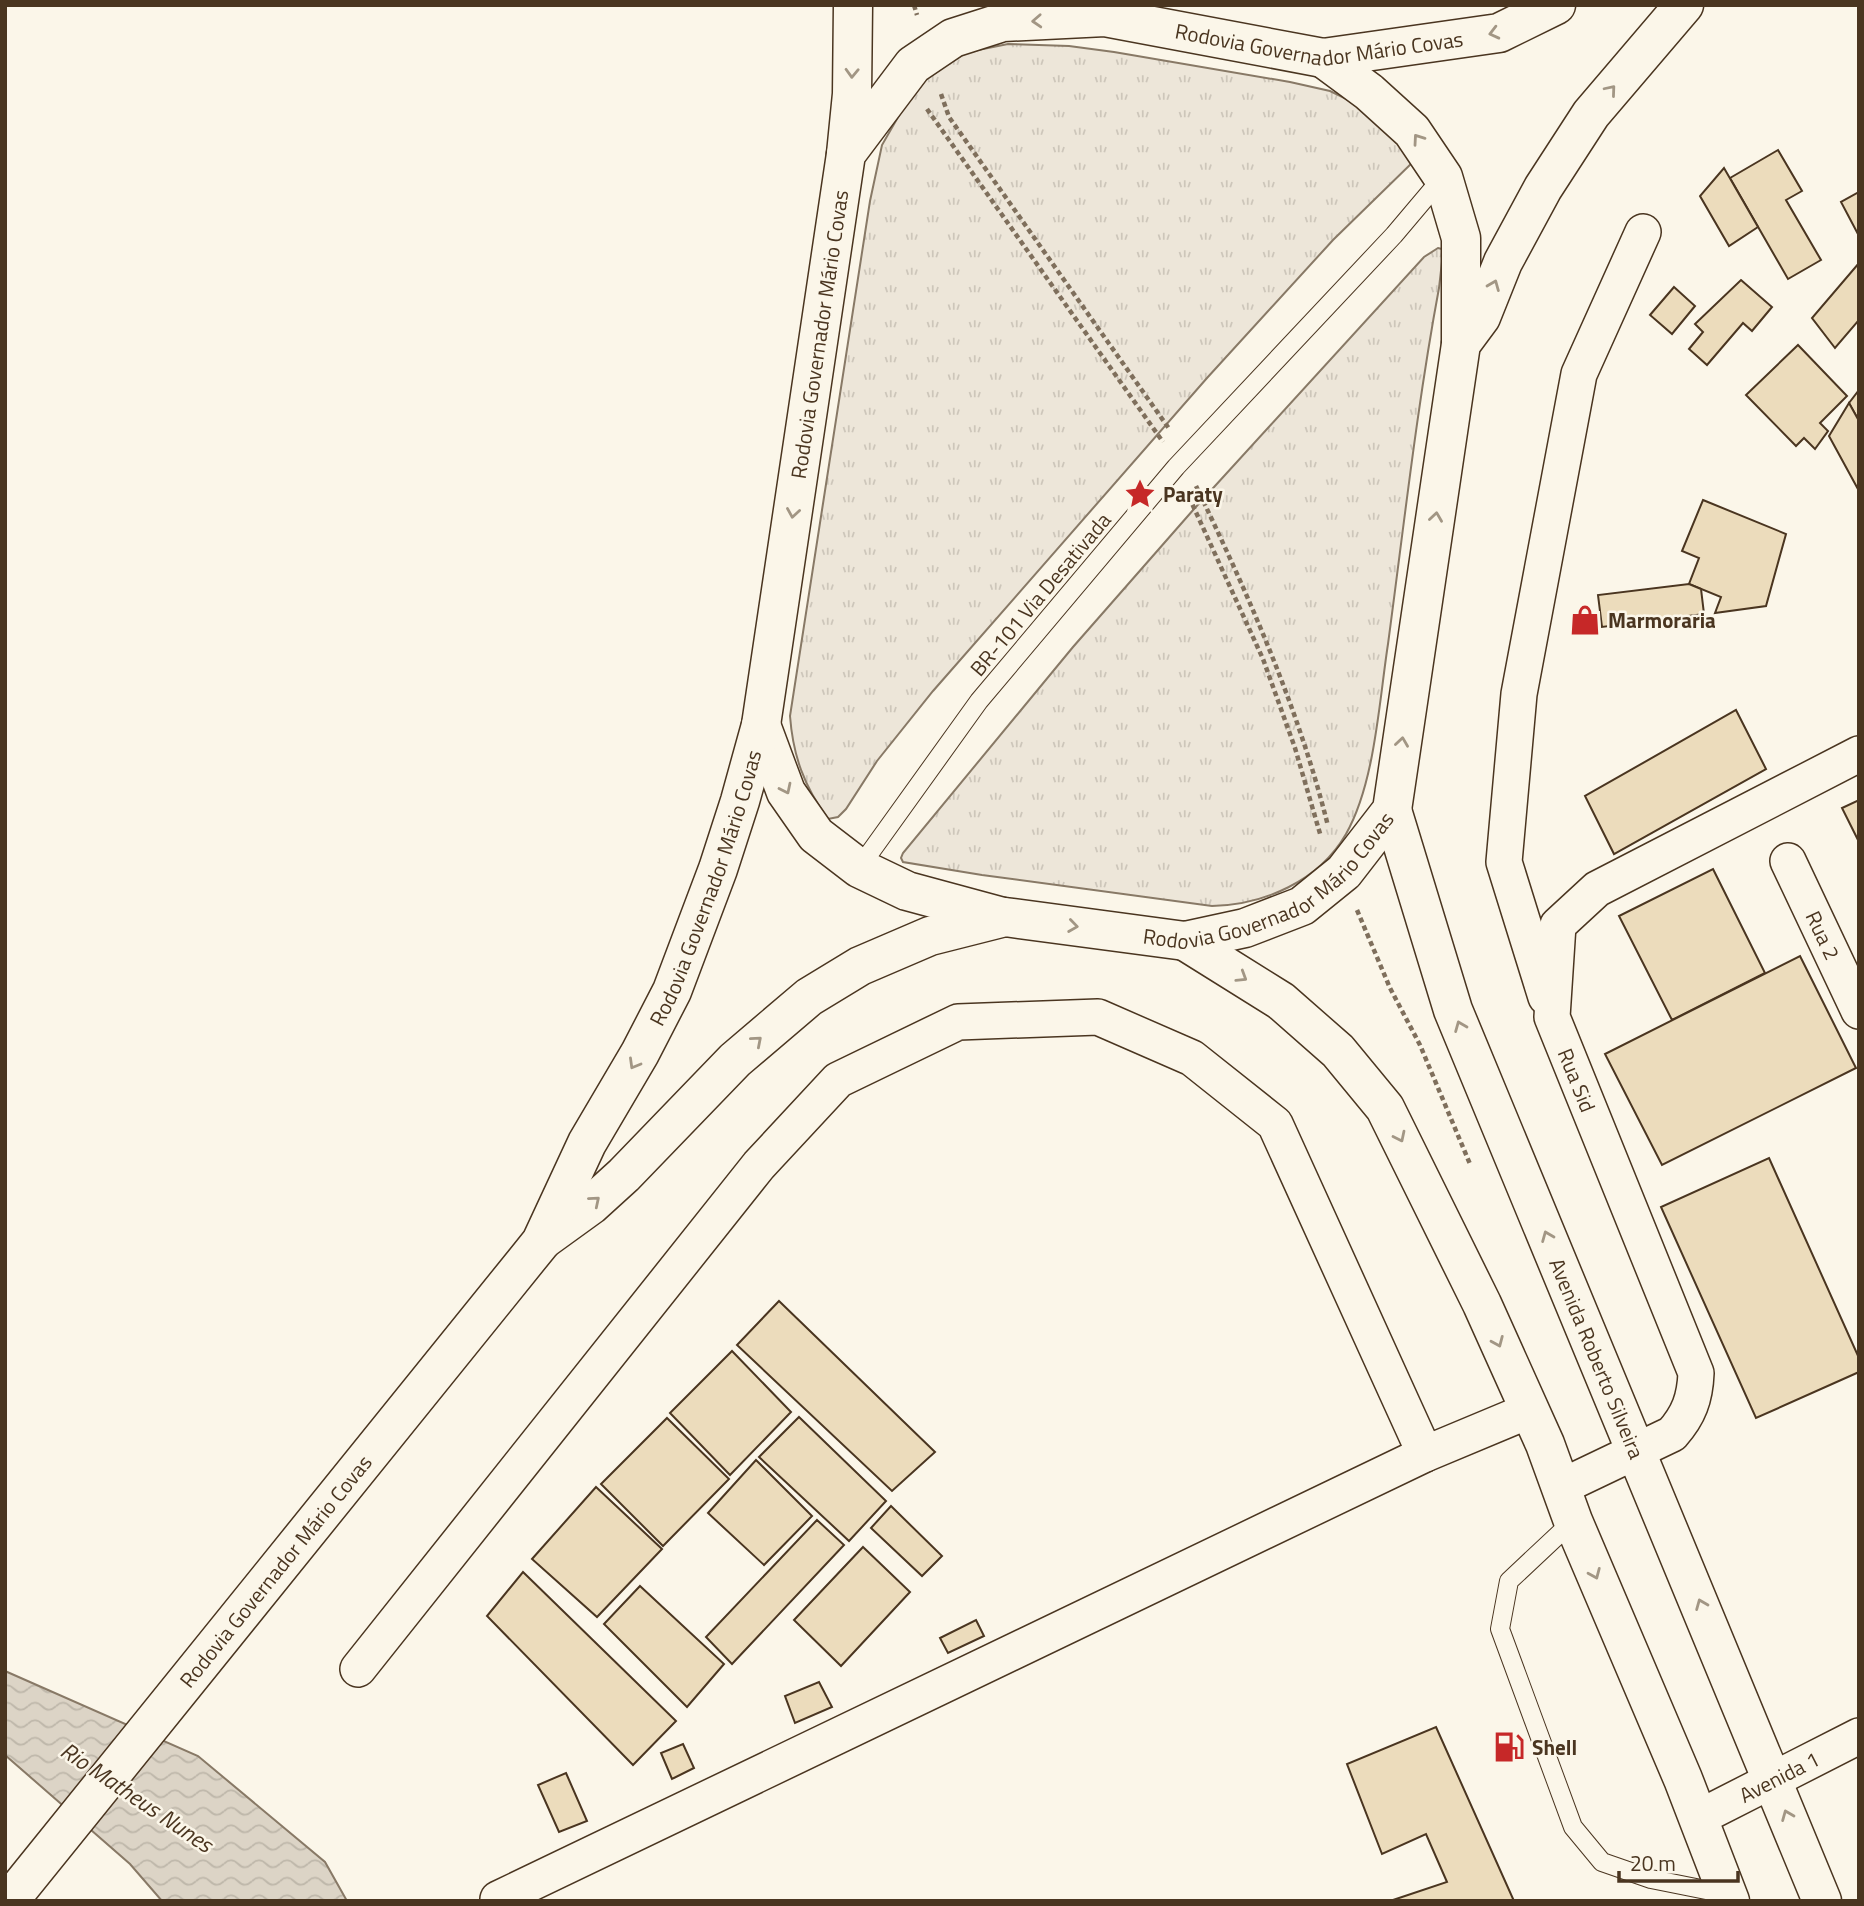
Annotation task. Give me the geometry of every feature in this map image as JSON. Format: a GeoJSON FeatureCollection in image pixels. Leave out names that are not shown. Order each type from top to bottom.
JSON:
{"type":"FeatureCollection","features":[{"type":"Feature","properties":{"kind":"main road"},"geometry":{"type":"LineString","coordinates":[[846,154],[852,94],[853,5]]}},
{"type":"Feature","properties":{"kind":"main road","name":"Rodovia Governador Mário Covas"},"geometry":{"type":"LineString","coordinates":[[9,1901],[541,1242],[587,1143],[640,1053],[672,991],[718,869],[761,725],[846,154],[913,65],[953,38],[1003,22],[1096,11],[1323,58],[1499,33],[1556,5]]}},
{"type":"Feature","properties":{"kind":"main road","name":"Rodovia Governador Mário Covas"},"geometry":{"type":"LineString","coordinates":[[541,1242],[591,1205],[624,1175],[735,1060],[810,996],[860,967],[930,936],[1005,917],[1185,941],[1245,928],[1302,906],[1344,872],[1392,810],[1461,344],[1481,317],[1503,262],[1543,188],[1591,114],[1684,5]]}},
{"type":"Feature","properties":{"kind":"main road"},"geometry":{"type":"LineString","coordinates":[[1323,58],[1369,92],[1412,131],[1443,177],[1461,238],[1461,344]]}},
{"type":"Feature","properties":{"kind":"main road"},"geometry":{"type":"LineString","coordinates":[[761,725],[786,792],[816,835],[859,868],[907,891],[1005,917]]}},
{"type":"Feature","properties":{"kind":"main road","name":"Avenida Roberto Silveira"},"geometry":{"type":"LineString","coordinates":[[1392,810],[1453,1010],[1822,1901]]}},
{"type":"Feature","properties":{"kind":"main road"},"geometry":{"type":"LineString","coordinates":[[1185,941],[1281,1002],[1338,1051],[1385,1108],[1482,1304],[1545,1444],[1728,1897]]}},
{"type":"Feature","properties":{"kind":"street"},"geometry":{"type":"LineString","coordinates":[[1552,1017],[1504,862],[1519,694],[1579,374],[1643,232]]}},
{"type":"Feature","properties":{"kind":"street","name":"Rua Sid"},"geometry":{"type":"LineString","coordinates":[[1567,1504],[1636,1451],[1672,1434],[1685,1420],[1695,1394],[1696,1373],[1552,1017],[1558,925],[1597,889],[1859,754]]}},
{"type":"Feature","properties":{"kind":"street","name":"Rua 2"},"geometry":{"type":"LineString","coordinates":[[1788,861],[1859,1011]]}},
{"type":"Feature","properties":{"kind":"street"},"geometry":{"type":"LineString","coordinates":[[358,1669],[759,1165],[838,1080],[958,1022],[1098,1017],[1192,1058],[1275,1124],[1425,1454]]}},
{"type":"Feature","properties":{"kind":"street"},"geometry":{"type":"LineString","coordinates":[[498,1899],[1425,1454],[1528,1411]]}},
{"type":"Feature","properties":{"kind":"street","name":"Avenida 1"},"geometry":{"type":"LineString","coordinates":[[1698,1818],[1859,1736]]}},
{"type":"Feature","properties":{"kind":"lane","name":"BR-101 Via Desativada"},"geometry":{"type":"LineString","coordinates":[[859,868],[979,701],[1176,467],[1394,235],[1443,177]]}},
{"type":"Feature","properties":{"kind":"lane"},"geometry":{"type":"LineString","coordinates":[[1567,1504],[1509,1581],[1500,1629],[1573,1827],[1602,1862],[1651,1879],[1728,1897]]}},
{"type":"Feature","properties":{"kind":"path"},"geometry":{"type":"LineString","coordinates":[[914,5],[918,19]]}},
{"type":"Feature","properties":{"kind":"path"},"geometry":{"type":"LineString","coordinates":[[937,83],[948,117],[1173,437]]}},
{"type":"Feature","properties":{"kind":"path"},"geometry":{"type":"LineString","coordinates":[[1191,474],[1250,602],[1273,660],[1300,734],[1331,839]]}},
{"type":"Feature","properties":{"kind":"path"},"geometry":{"type":"LineString","coordinates":[[1355,908],[1390,988],[1420,1045],[1474,1173]]}},
{"type":"Feature","properties":{"kind":"green space"},"geometry":{"type":"Polygon","coordinates":[[[1008,44],[1069,46],[1114,52],[1330,91],[1359,105],[1415,160],[1333,240],[1207,378],[933,691],[877,761],[846,809],[838,817],[828,819],[812,795],[801,770],[790,716],[870,201],[882,145],[913,91],[934,72],[968,52],[1008,44]]]}},
{"type":"Feature","properties":{"kind":"green space"},"geometry":{"type":"Polygon","coordinates":[[[1438,248],[1442,249],[1443,253],[1439,288],[1417,421],[1370,767],[1356,814],[1335,851],[1321,865],[1288,887],[1251,901],[1212,906],[903,862],[903,853],[1073,647],[1194,509],[1424,257],[1438,248]]]}},
{"type":"Feature","properties":{"kind":"water","name":"Rio Matheus Nunes"},"geometry":{"type":"Polygon","coordinates":[[[5,1671],[198,1756],[325,1862],[347,1901],[162,1901],[130,1864],[5,1755],[5,1671]]]}},
{"type":"Feature","properties":{"kind":"building"},"geometry":{"type":"Polygon","coordinates":[[[1778,150],[1802,191],[1786,200],[1821,260],[1788,279],[1730,178],[1778,150]]]}},
{"type":"Feature","properties":{"kind":"building"},"geometry":{"type":"Polygon","coordinates":[[[1724,168],[1758,227],[1729,246],[1700,196],[1724,168]]]}},
{"type":"Feature","properties":{"kind":"building"},"geometry":{"type":"Polygon","coordinates":[[[1859,192],[1859,236],[1841,202],[1859,192]]]}},
{"type":"Feature","properties":{"kind":"building"},"geometry":{"type":"Polygon","coordinates":[[[1859,263],[1859,320],[1835,348],[1812,318],[1859,263]]]}},
{"type":"Feature","properties":{"kind":"building"},"geometry":{"type":"Polygon","coordinates":[[[1741,280],[1772,307],[1752,331],[1743,323],[1707,365],[1689,349],[1703,332],[1695,324],[1741,280]]]}},
{"type":"Feature","properties":{"kind":"building"},"geometry":{"type":"Polygon","coordinates":[[[1674,287],[1695,306],[1672,334],[1650,315],[1674,287]]]}},
{"type":"Feature","properties":{"kind":"building"},"geometry":{"type":"Polygon","coordinates":[[[1798,345],[1847,396],[1820,423],[1828,431],[1815,449],[1804,438],[1796,446],[1746,395],[1798,345]]]}},
{"type":"Feature","properties":{"kind":"building"},"geometry":{"type":"Polygon","coordinates":[[[1859,390],[1859,421],[1849,403],[1859,390]]]}},
{"type":"Feature","properties":{"kind":"building"},"geometry":{"type":"Polygon","coordinates":[[[1849,403],[1859,421],[1859,491],[1829,436],[1849,403]]]}},
{"type":"Feature","properties":{"kind":"building"},"geometry":{"type":"Polygon","coordinates":[[[1703,500],[1786,534],[1766,606],[1715,613],[1721,597],[1689,584],[1699,558],[1682,551],[1703,500]]]}},
{"type":"Feature","properties":{"kind":"building"},"geometry":{"type":"Polygon","coordinates":[[[1689,584],[1701,589],[1704,614],[1602,627],[1598,595],[1689,584]]]}},
{"type":"Feature","properties":{"kind":"building"},"geometry":{"type":"Polygon","coordinates":[[[1736,710],[1766,769],[1614,854],[1585,796],[1736,710]]]}},
{"type":"Feature","properties":{"kind":"building"},"geometry":{"type":"Polygon","coordinates":[[[1859,800],[1859,842],[1842,808],[1859,800]]]}},
{"type":"Feature","properties":{"kind":"building"},"geometry":{"type":"Polygon","coordinates":[[[1713,869],[1765,973],[1672,1020],[1619,916],[1713,869]]]}},
{"type":"Feature","properties":{"kind":"building"},"geometry":{"type":"Polygon","coordinates":[[[1800,956],[1856,1068],[1662,1165],[1605,1054],[1800,956]]]}},
{"type":"Feature","properties":{"kind":"building"},"geometry":{"type":"Polygon","coordinates":[[[1769,1158],[1859,1358],[1859,1372],[1756,1418],[1661,1207],[1769,1158]]]}},
{"type":"Feature","properties":{"kind":"building"},"geometry":{"type":"Polygon","coordinates":[[[779,1301],[935,1452],[892,1491],[737,1345],[779,1301]]]}},
{"type":"Feature","properties":{"kind":"building"},"geometry":{"type":"Polygon","coordinates":[[[732,1351],[791,1412],[730,1475],[670,1413],[732,1351]]]}},
{"type":"Feature","properties":{"kind":"building"},"geometry":{"type":"Polygon","coordinates":[[[799,1417],[886,1501],[849,1541],[759,1457],[799,1417]]]}},
{"type":"Feature","properties":{"kind":"building"},"geometry":{"type":"Polygon","coordinates":[[[667,1418],[729,1479],[663,1546],[601,1484],[667,1418]]]}},
{"type":"Feature","properties":{"kind":"building"},"geometry":{"type":"Polygon","coordinates":[[[756,1460],[812,1516],[764,1565],[708,1513],[756,1460]]]}},
{"type":"Feature","properties":{"kind":"building"},"geometry":{"type":"Polygon","coordinates":[[[596,1487],[662,1549],[597,1617],[532,1559],[596,1487]]]}},
{"type":"Feature","properties":{"kind":"building"},"geometry":{"type":"Polygon","coordinates":[[[891,1506],[942,1556],[922,1576],[871,1528],[891,1506]]]}},
{"type":"Feature","properties":{"kind":"building"},"geometry":{"type":"Polygon","coordinates":[[[817,1520],[844,1545],[732,1664],[706,1637],[817,1520]]]}},
{"type":"Feature","properties":{"kind":"building"},"geometry":{"type":"Polygon","coordinates":[[[863,1547],[910,1592],[841,1666],[794,1620],[863,1547]]]}},
{"type":"Feature","properties":{"kind":"building"},"geometry":{"type":"Polygon","coordinates":[[[523,1572],[676,1721],[633,1765],[487,1616],[523,1572]]]}},
{"type":"Feature","properties":{"kind":"building"},"geometry":{"type":"Polygon","coordinates":[[[640,1586],[724,1664],[687,1707],[604,1624],[640,1586]]]}},
{"type":"Feature","properties":{"kind":"building"},"geometry":{"type":"Polygon","coordinates":[[[976,1620],[984,1636],[948,1653],[940,1638],[976,1620]]]}},
{"type":"Feature","properties":{"kind":"building"},"geometry":{"type":"Polygon","coordinates":[[[819,1682],[832,1707],[795,1723],[785,1696],[819,1682]]]}},
{"type":"Feature","properties":{"kind":"building"},"geometry":{"type":"Polygon","coordinates":[[[1436,1727],[1514,1901],[1390,1901],[1447,1882],[1426,1834],[1382,1854],[1347,1764],[1436,1727]]]}},
{"type":"Feature","properties":{"kind":"building"},"geometry":{"type":"Polygon","coordinates":[[[683,1744],[694,1768],[672,1779],[661,1753],[683,1744]]]}},
{"type":"Feature","properties":{"kind":"building"},"geometry":{"type":"Polygon","coordinates":[[[566,1773],[587,1821],[559,1832],[538,1785],[566,1773]]]}},
{"type":"Feature","properties":{"kind":"place","name":"Paraty"},"geometry":{"type":"Point","coordinates":[1140,494]}},
{"type":"Feature","properties":{"kind":"place","name":"Marmoraria"},"geometry":{"type":"Point","coordinates":[1585,620]}},
{"type":"Feature","properties":{"kind":"place","name":"Shell"},"geometry":{"type":"Point","coordinates":[1509,1747]}}]}
